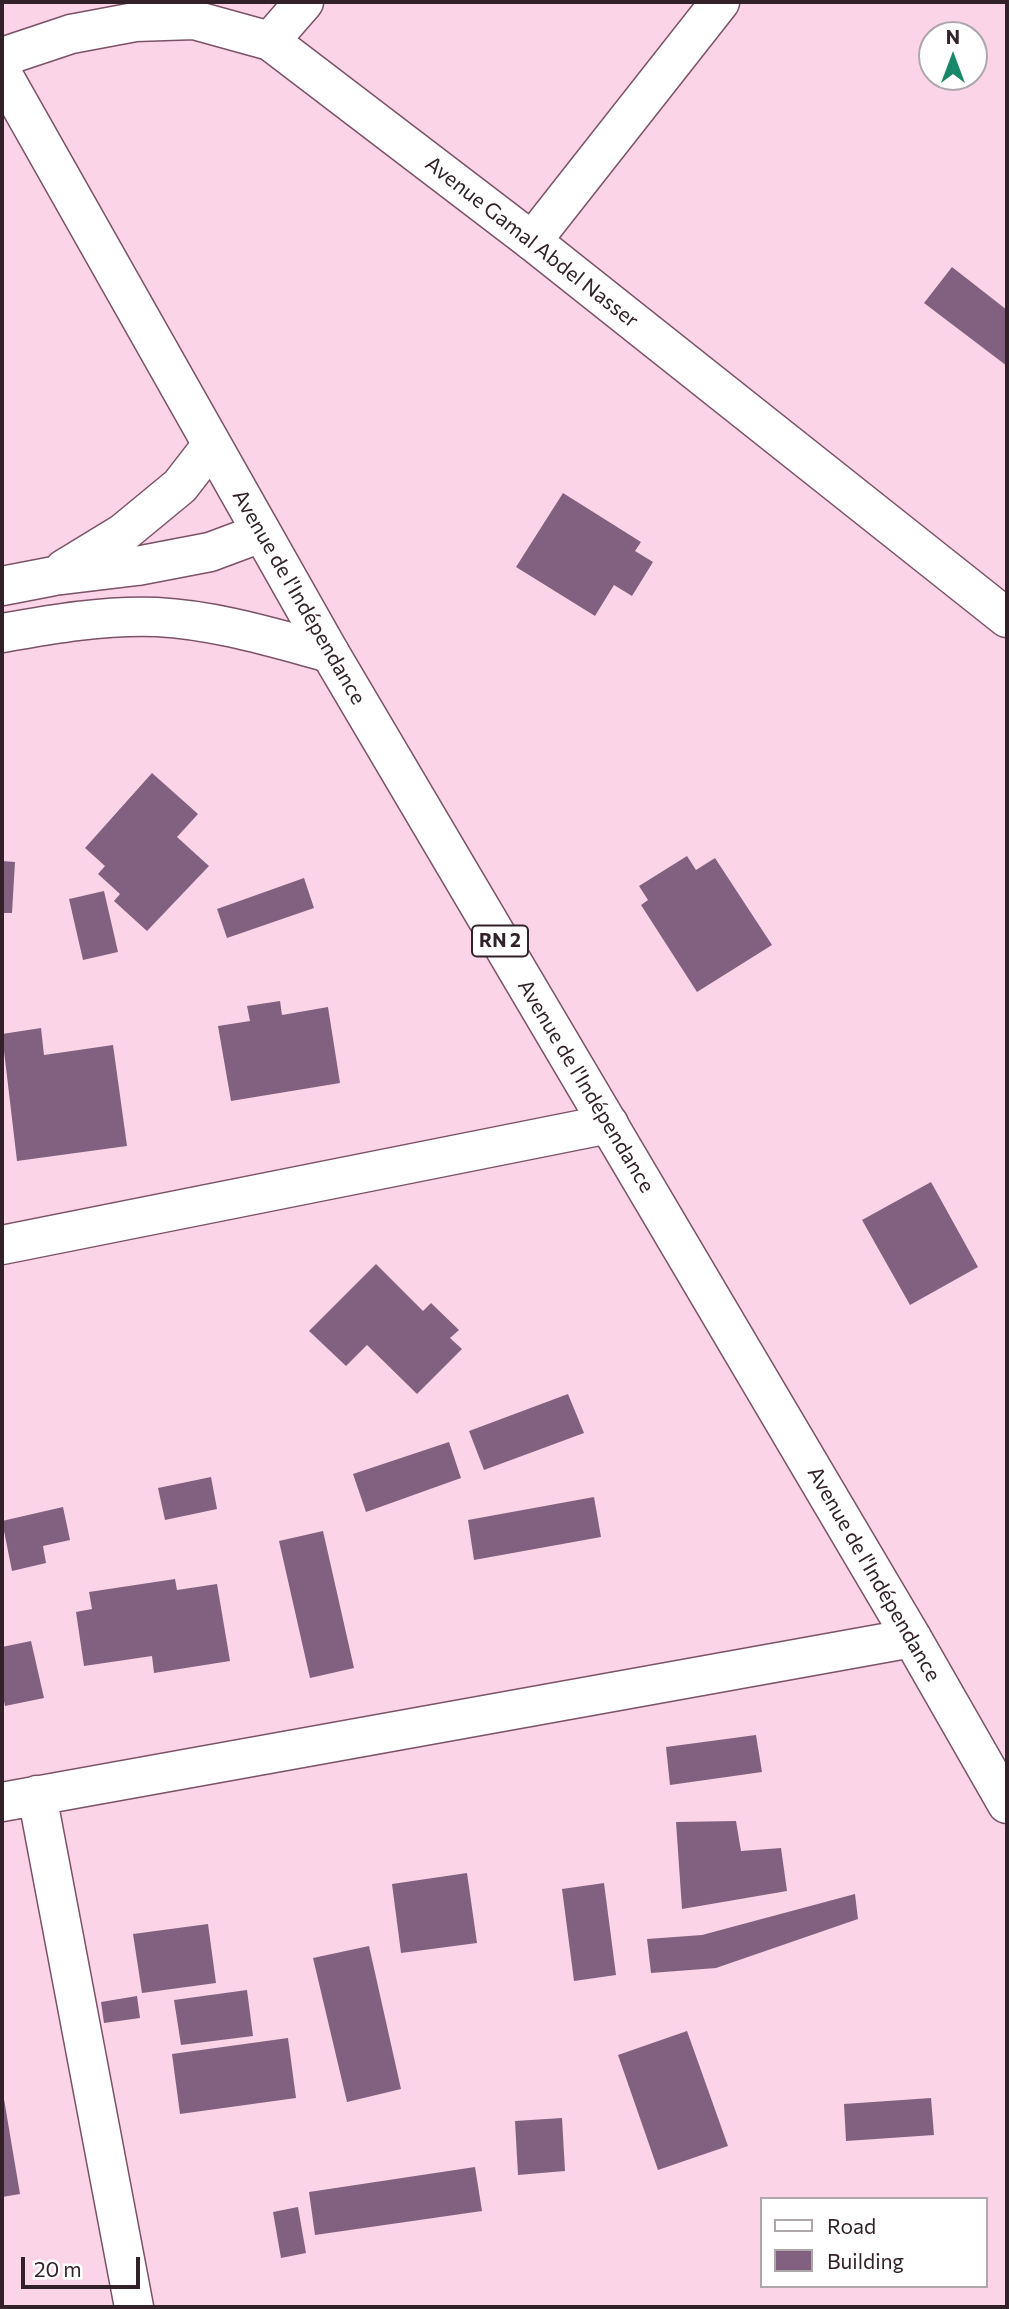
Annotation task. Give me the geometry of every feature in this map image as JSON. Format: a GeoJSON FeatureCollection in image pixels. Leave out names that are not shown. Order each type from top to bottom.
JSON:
{"type":"FeatureCollection","features":[{"type":"Feature","properties":{"kind":"street"},"geometry":{"type":"LineString","coordinates":[[270,41],[304,2]]}},
{"type":"Feature","properties":{"kind":"street"},"geometry":{"type":"LineString","coordinates":[[532,241],[720,2]]}},
{"type":"Feature","properties":{"kind":"street","name":"Avenue Gamal Abdel Nasser"},"geometry":{"type":"LineString","coordinates":[[2,57],[71,34],[135,22],[194,20],[270,41],[532,241],[1007,618]]}},
{"type":"Feature","properties":{"kind":"street","name":"Avenue de l'Indépendance"},"geometry":{"type":"LineString","coordinates":[[2,73],[330,653],[912,1638],[1007,1804]]}},
{"type":"Feature","properties":{"kind":"street"},"geometry":{"type":"LineString","coordinates":[[54,576],[132,526],[180,486],[211,446]]}},
{"type":"Feature","properties":{"kind":"street"},"geometry":{"type":"LineString","coordinates":[[2,586],[210,552],[261,533]]}},
{"type":"Feature","properties":{"kind":"street"},"geometry":{"type":"LineString","coordinates":[[2,634],[78,620],[157,617],[233,627],[330,653]]}},
{"type":"Feature","properties":{"kind":"street"},"geometry":{"type":"LineString","coordinates":[[2,1245],[608,1124]]}},
{"type":"Feature","properties":{"kind":"street"},"geometry":{"type":"LineString","coordinates":[[134,2307],[19,1798],[912,1638]]}},
{"type":"Feature","properties":{"kind":"building"},"geometry":{"type":"Polygon","coordinates":[[[952,267],[1007,310],[1007,366],[924,303],[952,267]]]}},
{"type":"Feature","properties":{"kind":"building"},"geometry":{"type":"Polygon","coordinates":[[[563,493],[641,542],[635,551],[653,562],[632,596],[614,585],[595,616],[516,567],[563,493]]]}},
{"type":"Feature","properties":{"kind":"building"},"geometry":{"type":"Polygon","coordinates":[[[152,773],[198,814],[177,837],[209,866],[147,931],[114,901],[120,894],[98,874],[105,866],[85,848],[152,773]]]}},
{"type":"Feature","properties":{"kind":"building"},"geometry":{"type":"Polygon","coordinates":[[[687,856],[696,870],[715,858],[772,945],[697,992],[641,905],[648,900],[639,886],[687,856]]]}},
{"type":"Feature","properties":{"kind":"building"},"geometry":{"type":"Polygon","coordinates":[[[2,861],[15,862],[12,913],[2,913],[2,861]]]}},
{"type":"Feature","properties":{"kind":"building"},"geometry":{"type":"Polygon","coordinates":[[[304,878],[314,908],[227,938],[217,909],[304,878]]]}},
{"type":"Feature","properties":{"kind":"building"},"geometry":{"type":"Polygon","coordinates":[[[104,891],[118,952],[83,960],[69,899],[104,891]]]}},
{"type":"Feature","properties":{"kind":"building"},"geometry":{"type":"Polygon","coordinates":[[[280,1001],[282,1015],[328,1007],[340,1083],[231,1101],[218,1026],[250,1021],[247,1006],[280,1001]]]}},
{"type":"Feature","properties":{"kind":"building"},"geometry":{"type":"Polygon","coordinates":[[[41,1028],[44,1055],[113,1045],[127,1146],[17,1161],[2,1034],[41,1028]]]}},
{"type":"Feature","properties":{"kind":"building"},"geometry":{"type":"Polygon","coordinates":[[[931,1182],[978,1267],[910,1305],[862,1220],[931,1182]]]}},
{"type":"Feature","properties":{"kind":"building"},"geometry":{"type":"Polygon","coordinates":[[[376,1264],[423,1311],[431,1303],[459,1330],[450,1338],[462,1349],[417,1394],[367,1345],[346,1366],[309,1331],[376,1264]]]}},
{"type":"Feature","properties":{"kind":"building"},"geometry":{"type":"Polygon","coordinates":[[[568,1394],[584,1433],[484,1470],[469,1431],[568,1394]]]}},
{"type":"Feature","properties":{"kind":"building"},"geometry":{"type":"Polygon","coordinates":[[[449,1442],[461,1478],[366,1512],[353,1474],[449,1442]]]}},
{"type":"Feature","properties":{"kind":"building"},"geometry":{"type":"Polygon","coordinates":[[[211,1477],[217,1509],[165,1520],[158,1488],[211,1477]]]}},
{"type":"Feature","properties":{"kind":"building"},"geometry":{"type":"Polygon","coordinates":[[[594,1497],[601,1537],[474,1560],[468,1520],[594,1497]]]}},
{"type":"Feature","properties":{"kind":"building"},"geometry":{"type":"Polygon","coordinates":[[[63,1507],[70,1540],[43,1546],[46,1563],[12,1571],[2,1521],[63,1507]]]}},
{"type":"Feature","properties":{"kind":"building"},"geometry":{"type":"Polygon","coordinates":[[[323,1531],[354,1668],[310,1678],[279,1541],[323,1531]]]}},
{"type":"Feature","properties":{"kind":"building"},"geometry":{"type":"Polygon","coordinates":[[[175,1579],[177,1590],[217,1584],[230,1661],[154,1673],[152,1656],[84,1666],[76,1612],[92,1609],[89,1592],[175,1579]]]}},
{"type":"Feature","properties":{"kind":"building"},"geometry":{"type":"Polygon","coordinates":[[[31,1641],[44,1698],[5,1706],[2,1691],[2,1647],[31,1641]]]}},
{"type":"Feature","properties":{"kind":"building"},"geometry":{"type":"Polygon","coordinates":[[[756,1735],[762,1772],[670,1785],[666,1747],[756,1735]]]}},
{"type":"Feature","properties":{"kind":"building"},"geometry":{"type":"Polygon","coordinates":[[[736,1821],[741,1851],[781,1848],[787,1891],[682,1909],[676,1822],[736,1821]]]}},
{"type":"Feature","properties":{"kind":"building"},"geometry":{"type":"Polygon","coordinates":[[[467,1873],[477,1943],[401,1953],[392,1884],[467,1873]]]}},
{"type":"Feature","properties":{"kind":"building"},"geometry":{"type":"Polygon","coordinates":[[[604,1883],[616,1975],[574,1981],[562,1889],[604,1883]]]}},
{"type":"Feature","properties":{"kind":"building"},"geometry":{"type":"Polygon","coordinates":[[[855,1894],[858,1919],[716,1968],[651,1973],[647,1939],[702,1935],[855,1894]]]}},
{"type":"Feature","properties":{"kind":"building"},"geometry":{"type":"Polygon","coordinates":[[[208,1924],[216,1983],[142,1993],[133,1934],[208,1924]]]}},
{"type":"Feature","properties":{"kind":"building"},"geometry":{"type":"Polygon","coordinates":[[[369,1946],[401,2089],[347,2102],[313,1958],[369,1946]]]}},
{"type":"Feature","properties":{"kind":"building"},"geometry":{"type":"Polygon","coordinates":[[[247,1990],[253,2036],[181,2045],[174,2000],[247,1990]]]}},
{"type":"Feature","properties":{"kind":"building"},"geometry":{"type":"Polygon","coordinates":[[[137,1996],[140,2018],[104,2023],[101,2002],[137,1996]]]}},
{"type":"Feature","properties":{"kind":"building"},"geometry":{"type":"Polygon","coordinates":[[[687,2031],[728,2146],[658,2170],[618,2055],[687,2031]]]}},
{"type":"Feature","properties":{"kind":"building"},"geometry":{"type":"Polygon","coordinates":[[[288,2038],[296,2098],[180,2114],[172,2054],[288,2038]]]}},
{"type":"Feature","properties":{"kind":"building"},"geometry":{"type":"Polygon","coordinates":[[[931,2098],[934,2135],[846,2141],[844,2104],[931,2098]]]}},
{"type":"Feature","properties":{"kind":"building"},"geometry":{"type":"Polygon","coordinates":[[[2,2099],[20,2194],[2,2197],[2,2099]]]}},
{"type":"Feature","properties":{"kind":"building"},"geometry":{"type":"Polygon","coordinates":[[[562,2118],[565,2171],[518,2175],[515,2121],[562,2118]]]}},
{"type":"Feature","properties":{"kind":"building"},"geometry":{"type":"Polygon","coordinates":[[[475,2167],[482,2211],[315,2235],[309,2192],[475,2167]]]}},
{"type":"Feature","properties":{"kind":"building"},"geometry":{"type":"Polygon","coordinates":[[[298,2207],[306,2253],[281,2258],[273,2212],[298,2207]]]}}]}
